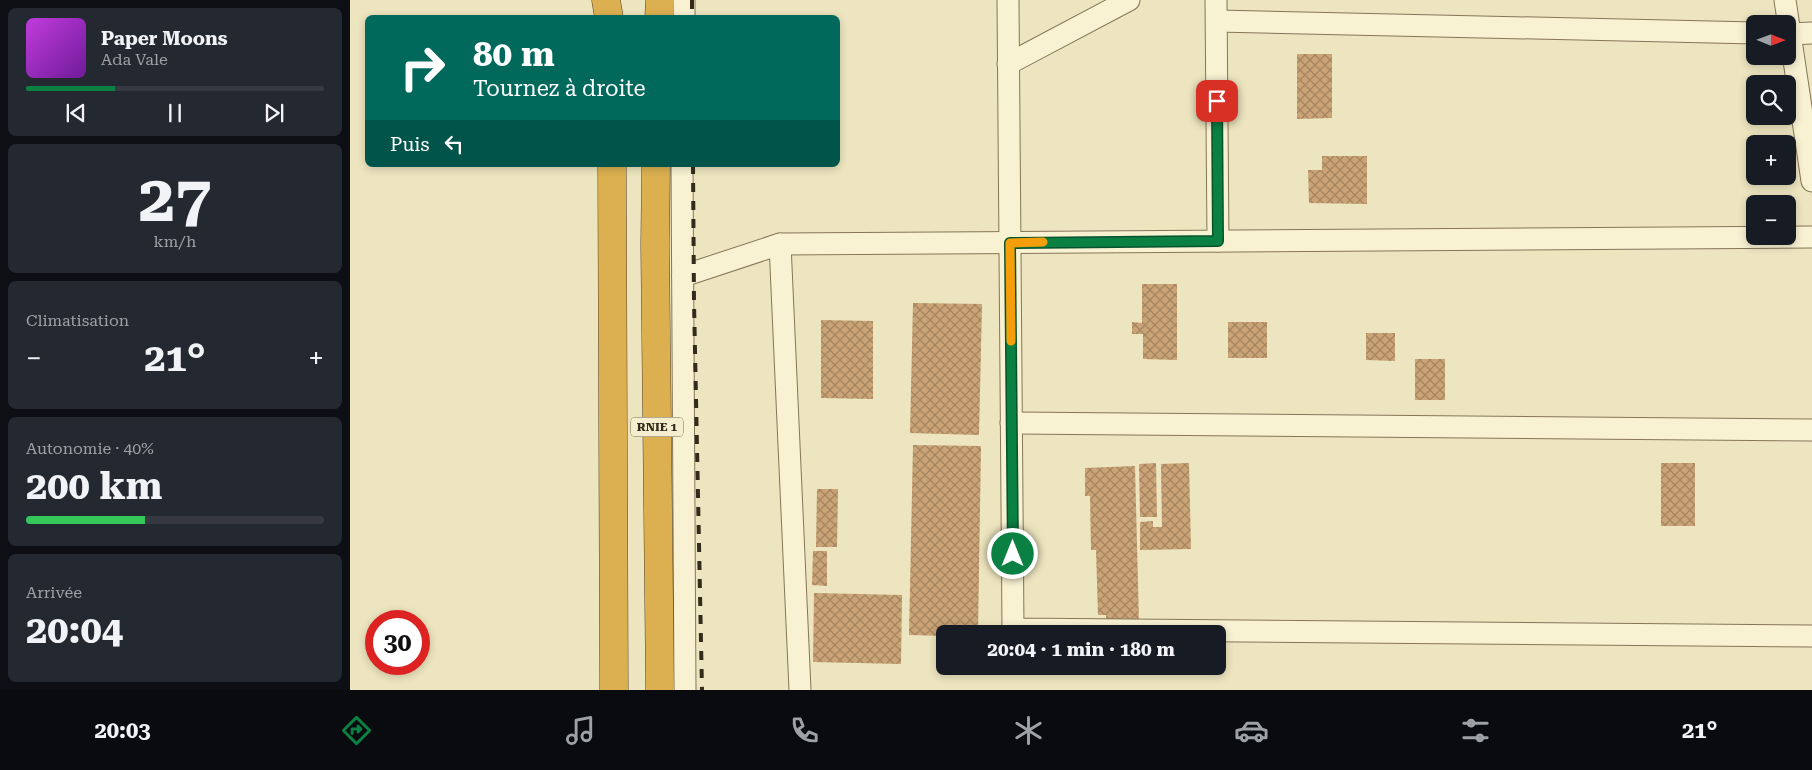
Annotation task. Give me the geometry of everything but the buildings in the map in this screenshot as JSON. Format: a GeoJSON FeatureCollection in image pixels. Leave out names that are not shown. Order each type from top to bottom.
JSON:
{"type":"FeatureCollection","features":[{"type":"Feature","properties":{"kind":"highway"},"geometry":{"type":"LineString","coordinates":[[606,0],[608,15]]}},
{"type":"Feature","properties":{"kind":"highway"},"geometry":{"type":"LineString","coordinates":[[659,15],[660,0]]}},
{"type":"Feature","properties":{"kind":"highway","name":"RNIE 1"},"geometry":{"type":"LineString","coordinates":[[612,167],[614,690]]}},
{"type":"Feature","properties":{"kind":"highway","name":"RNIE 1"},"geometry":{"type":"LineString","coordinates":[[656,167],[655,255],[660,690]]}},
{"type":"Feature","properties":{"kind":"street"},"geometry":{"type":"LineString","coordinates":[[684,0],[684,15]]}},
{"type":"Feature","properties":{"kind":"street"},"geometry":{"type":"LineString","coordinates":[[1008,0],[1013,629],[1812,636]]}},
{"type":"Feature","properties":{"kind":"street"},"geometry":{"type":"LineString","coordinates":[[1008,64],[1129,0]]}},
{"type":"Feature","properties":{"kind":"street"},"geometry":{"type":"LineString","coordinates":[[1216,0],[1218,241]]}},
{"type":"Feature","properties":{"kind":"street"},"geometry":{"type":"LineString","coordinates":[[1784,0],[1786,15]]}},
{"type":"Feature","properties":{"kind":"street"},"geometry":{"type":"LineString","coordinates":[[1217,21],[1746,33]]}},
{"type":"Feature","properties":{"kind":"street"},"geometry":{"type":"LineString","coordinates":[[1796,34],[1812,33]]}},
{"type":"Feature","properties":{"kind":"street"},"geometry":{"type":"LineString","coordinates":[[1793,65],[1812,180]]}},
{"type":"Feature","properties":{"kind":"street"},"geometry":{"type":"LineString","coordinates":[[682,167],[686,690]]}},
{"type":"Feature","properties":{"kind":"street"},"geometry":{"type":"LineString","coordinates":[[683,276],[780,244],[1812,237]]}},
{"type":"Feature","properties":{"kind":"street"},"geometry":{"type":"LineString","coordinates":[[780,244],[800,690]]}},
{"type":"Feature","properties":{"kind":"street"},"geometry":{"type":"LineString","coordinates":[[1012,423],[1812,430]]}},
{"type":"Feature","properties":{"kind":"railway"},"geometry":{"type":"LineString","coordinates":[[692,0],[692,15]]}},
{"type":"Feature","properties":{"kind":"railway"},"geometry":{"type":"LineString","coordinates":[[693,167],[702,690]]}},
{"type":"Feature","properties":{"kind":"slow traffic"},"geometry":{"type":"LineString","coordinates":[[1011,341],[1010,243],[1043,242]]}},
{"type":"Feature","properties":{"kind":"route"},"geometry":{"type":"LineString","coordinates":[[1013,554],[1010,243],[1218,241],[1217,101]]}}]}
